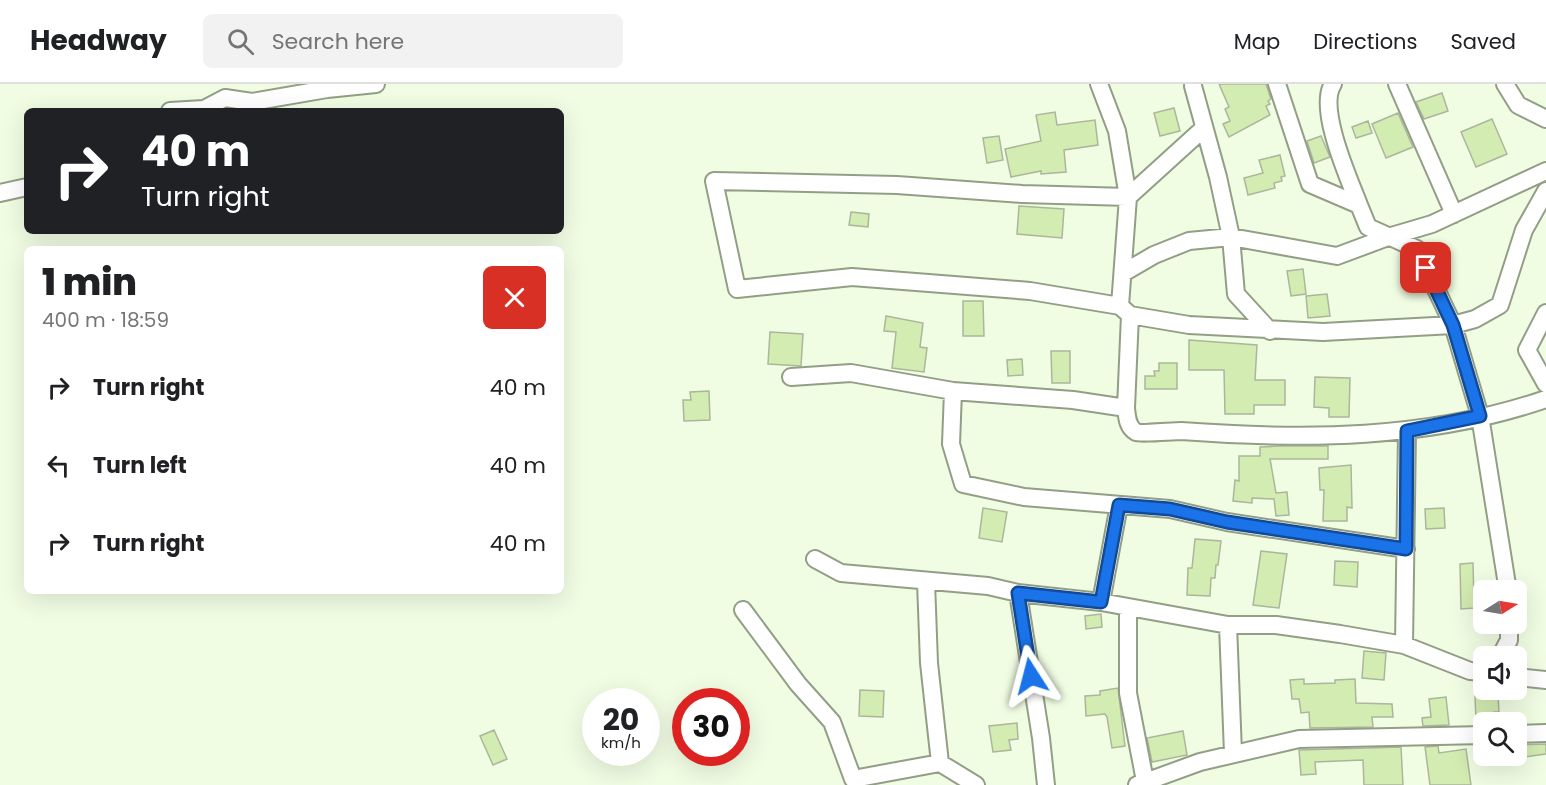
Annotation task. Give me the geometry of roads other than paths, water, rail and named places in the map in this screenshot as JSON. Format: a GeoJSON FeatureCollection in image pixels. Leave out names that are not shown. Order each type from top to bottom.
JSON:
{"type":"FeatureCollection","features":[{"type":"Feature","properties":{"kind":"street"},"geometry":{"type":"LineString","coordinates":[[206,108],[225,98],[252,102],[327,89],[376,84]]}},
{"type":"Feature","properties":{"kind":"street"},"geometry":{"type":"LineString","coordinates":[[1099,84],[1117,131],[1128,197],[1123,273],[1126,408],[1128,424],[1136,432],[1145,434],[1161,430],[1324,438],[1407,431],[1546,399]]}},
{"type":"Feature","properties":{"kind":"street"},"geometry":{"type":"LineString","coordinates":[[1277,84],[1310,184],[1359,205]]}},
{"type":"Feature","properties":{"kind":"street"},"geometry":{"type":"LineString","coordinates":[[1333,84],[1327,93],[1330,120],[1368,227],[1417,249],[1453,325],[1480,416],[1506,580]]}},
{"type":"Feature","properties":{"kind":"street"},"geometry":{"type":"LineString","coordinates":[[1397,84],[1454,214]]}},
{"type":"Feature","properties":{"kind":"street"},"geometry":{"type":"LineString","coordinates":[[1505,84],[1518,105],[1546,119]]}},
{"type":"Feature","properties":{"kind":"street"},"geometry":{"type":"LineString","coordinates":[[1192,86],[1232,237],[1236,294],[1270,331]]}},
{"type":"Feature","properties":{"kind":"street"},"geometry":{"type":"LineString","coordinates":[[1204,128],[1128,197],[1022,194],[897,185],[714,182],[737,289],[852,277],[1030,291],[1189,325],[1270,331],[1384,331],[1453,325],[1475,319],[1500,305],[1524,230],[1546,191]]}},
{"type":"Feature","properties":{"kind":"street"},"geometry":{"type":"LineString","coordinates":[[1123,273],[1154,255],[1189,241],[1232,237],[1337,256],[1432,224],[1546,171]]}},
{"type":"Feature","properties":{"kind":"street"},"geometry":{"type":"LineString","coordinates":[[0,193],[24,188]]}},
{"type":"Feature","properties":{"kind":"street"},"geometry":{"type":"LineString","coordinates":[[1546,313],[1527,350],[1546,384]]}},
{"type":"Feature","properties":{"kind":"street"},"geometry":{"type":"LineString","coordinates":[[791,377],[851,373],[952,391],[1072,400],[1126,408]]}},
{"type":"Feature","properties":{"kind":"street"},"geometry":{"type":"LineString","coordinates":[[952,391],[951,444],[963,484],[1024,496],[1170,509],[1227,522],[1406,549]]}},
{"type":"Feature","properties":{"kind":"street"},"geometry":{"type":"LineString","coordinates":[[1404,645],[1407,431]]}},
{"type":"Feature","properties":{"kind":"street"},"geometry":{"type":"LineString","coordinates":[[1101,602],[1119,505]]}},
{"type":"Feature","properties":{"kind":"street"},"geometry":{"type":"LineString","coordinates":[[814,559],[841,573],[988,586],[1018,593],[1101,602],[1228,625],[1276,625],[1404,645],[1473,671]]}},
{"type":"Feature","properties":{"kind":"street"},"geometry":{"type":"LineString","coordinates":[[926,582],[929,663],[940,763]]}},
{"type":"Feature","properties":{"kind":"street"},"geometry":{"type":"LineString","coordinates":[[1018,593],[1041,738],[1046,785]]}},
{"type":"Feature","properties":{"kind":"street"},"geometry":{"type":"LineString","coordinates":[[1128,608],[1128,693],[1141,783],[1233,753],[1299,739],[1473,735]]}},
{"type":"Feature","properties":{"kind":"street"},"geometry":{"type":"LineString","coordinates":[[743,610],[798,684],[832,722],[853,779],[940,763],[976,785]]}},
{"type":"Feature","properties":{"kind":"street"},"geometry":{"type":"LineString","coordinates":[[1228,625],[1233,753]]}},
{"type":"Feature","properties":{"kind":"street"},"geometry":{"type":"LineString","coordinates":[[1527,678],[1546,680]]}},
{"type":"Feature","properties":{"kind":"street"},"geometry":{"type":"LineString","coordinates":[[1527,734],[1546,733]]}}]}
